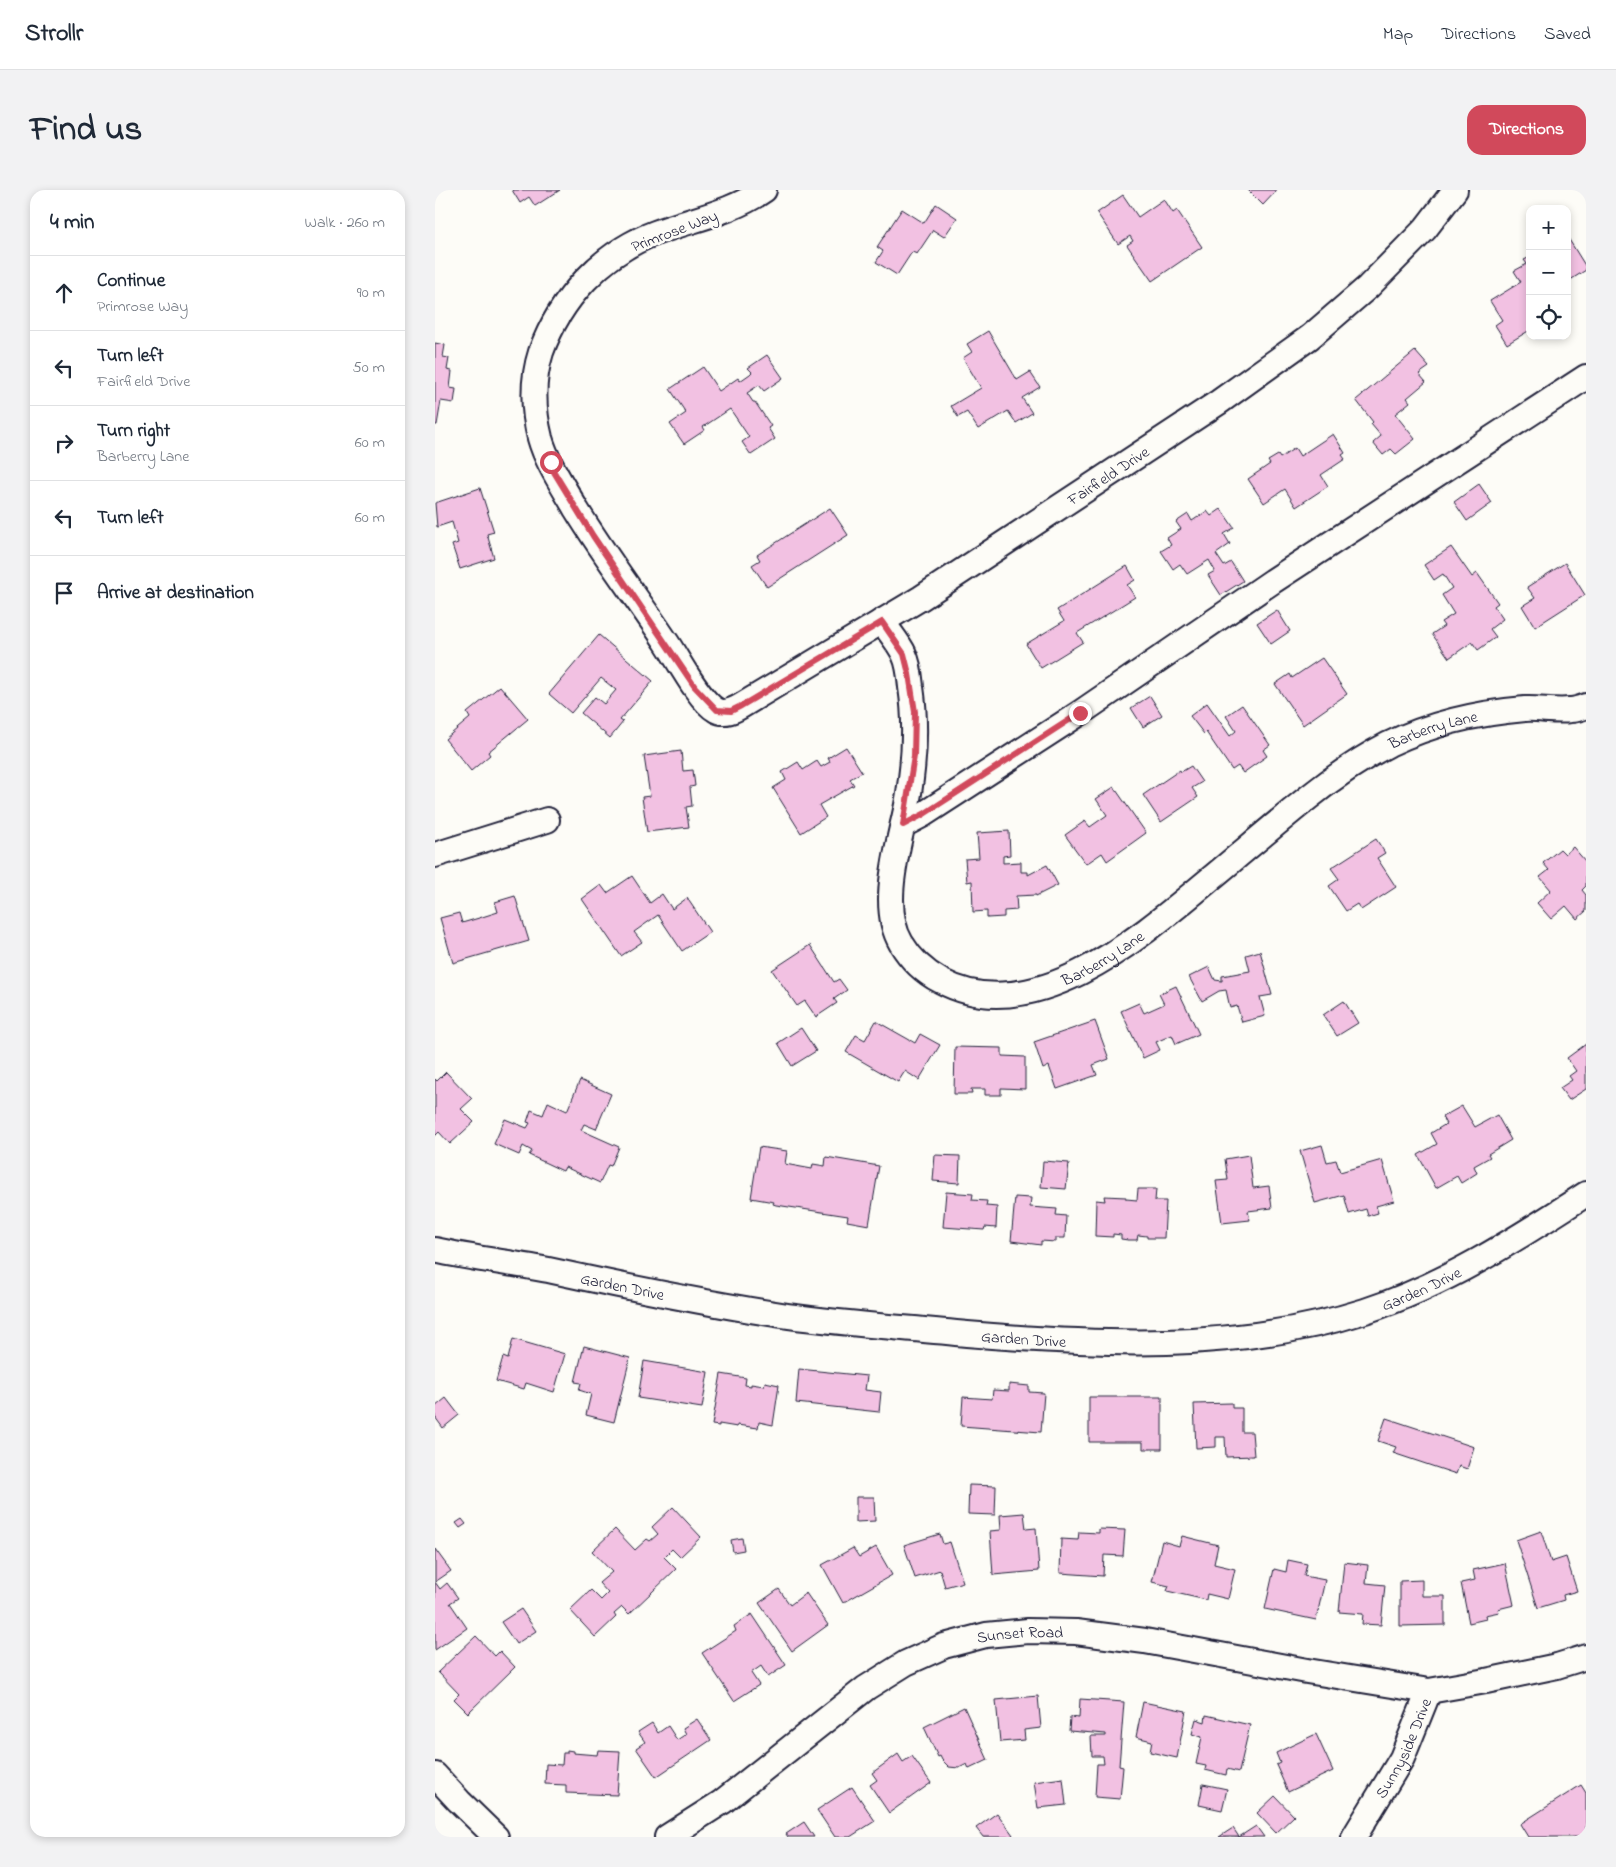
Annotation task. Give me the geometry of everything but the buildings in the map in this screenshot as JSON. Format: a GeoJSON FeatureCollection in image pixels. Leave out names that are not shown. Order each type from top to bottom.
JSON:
{"type":"FeatureCollection","features":[{"type":"Feature","properties":{"kind":"street","name":"Primrose Way"},"geometry":{"type":"LineString","coordinates":[[724,712],[717,710],[695,687],[593,536],[554,472],[541,440],[536,419],[535,383],[541,353],[555,320],[572,295],[598,268],[622,250],[654,234],[731,208],[751,199],[764,190]]}},
{"type":"Feature","properties":{"kind":"street","name":"Fairfield Drive"},"geometry":{"type":"LineString","coordinates":[[724,712],[741,706],[930,592],[1219,402],[1310,337],[1368,287],[1425,229],[1455,190]]}},
{"type":"Feature","properties":{"kind":"street"},"geometry":{"type":"LineString","coordinates":[[903,825],[924,814],[1080,713],[1273,581],[1586,377]]}},
{"type":"Feature","properties":{"kind":"street","name":"Barberry Lane"},"geometry":{"type":"LineString","coordinates":[[882,622],[904,654],[915,712],[914,756],[892,890],[893,923],[900,941],[913,960],[928,974],[954,988],[980,994],[1017,994],[1037,990],[1082,971],[1134,940],[1161,920],[1309,796],[1350,766],[1389,744],[1425,728],[1449,721],[1528,709],[1568,710],[1586,706]]}},
{"type":"Feature","properties":{"kind":"street"},"geometry":{"type":"LineString","coordinates":[[435,855],[547,820]]}},
{"type":"Feature","properties":{"kind":"street","name":"Garden Drive"},"geometry":{"type":"LineString","coordinates":[[435,1250],[515,1263],[670,1296],[791,1316],[1054,1341],[1154,1342],[1221,1338],[1294,1329],[1364,1311],[1416,1292],[1471,1266],[1511,1243],[1586,1194]]}},
{"type":"Feature","properties":{"kind":"street","name":"Sunset Road"},"geometry":{"type":"LineString","coordinates":[[667,1837],[721,1802],[866,1688],[906,1663],[944,1646],[986,1635],[1029,1631],[1076,1632],[1145,1641],[1307,1671],[1429,1690]]}},
{"type":"Feature","properties":{"kind":"street","name":"Sunnyside Drive"},"geometry":{"type":"LineString","coordinates":[[1354,1837],[1402,1758],[1429,1690],[1486,1681],[1548,1668],[1586,1657]]}},
{"type":"Feature","properties":{"kind":"street"},"geometry":{"type":"LineString","coordinates":[[435,1775],[495,1837]]}},
{"type":"Feature","properties":{"kind":"route"},"geometry":{"type":"LineString","coordinates":[[551,462],[554,472],[593,536],[695,687],[717,710],[731,711],[741,706],[882,622],[904,654],[915,712],[914,756],[903,825],[924,814],[1080,713]]}}]}
